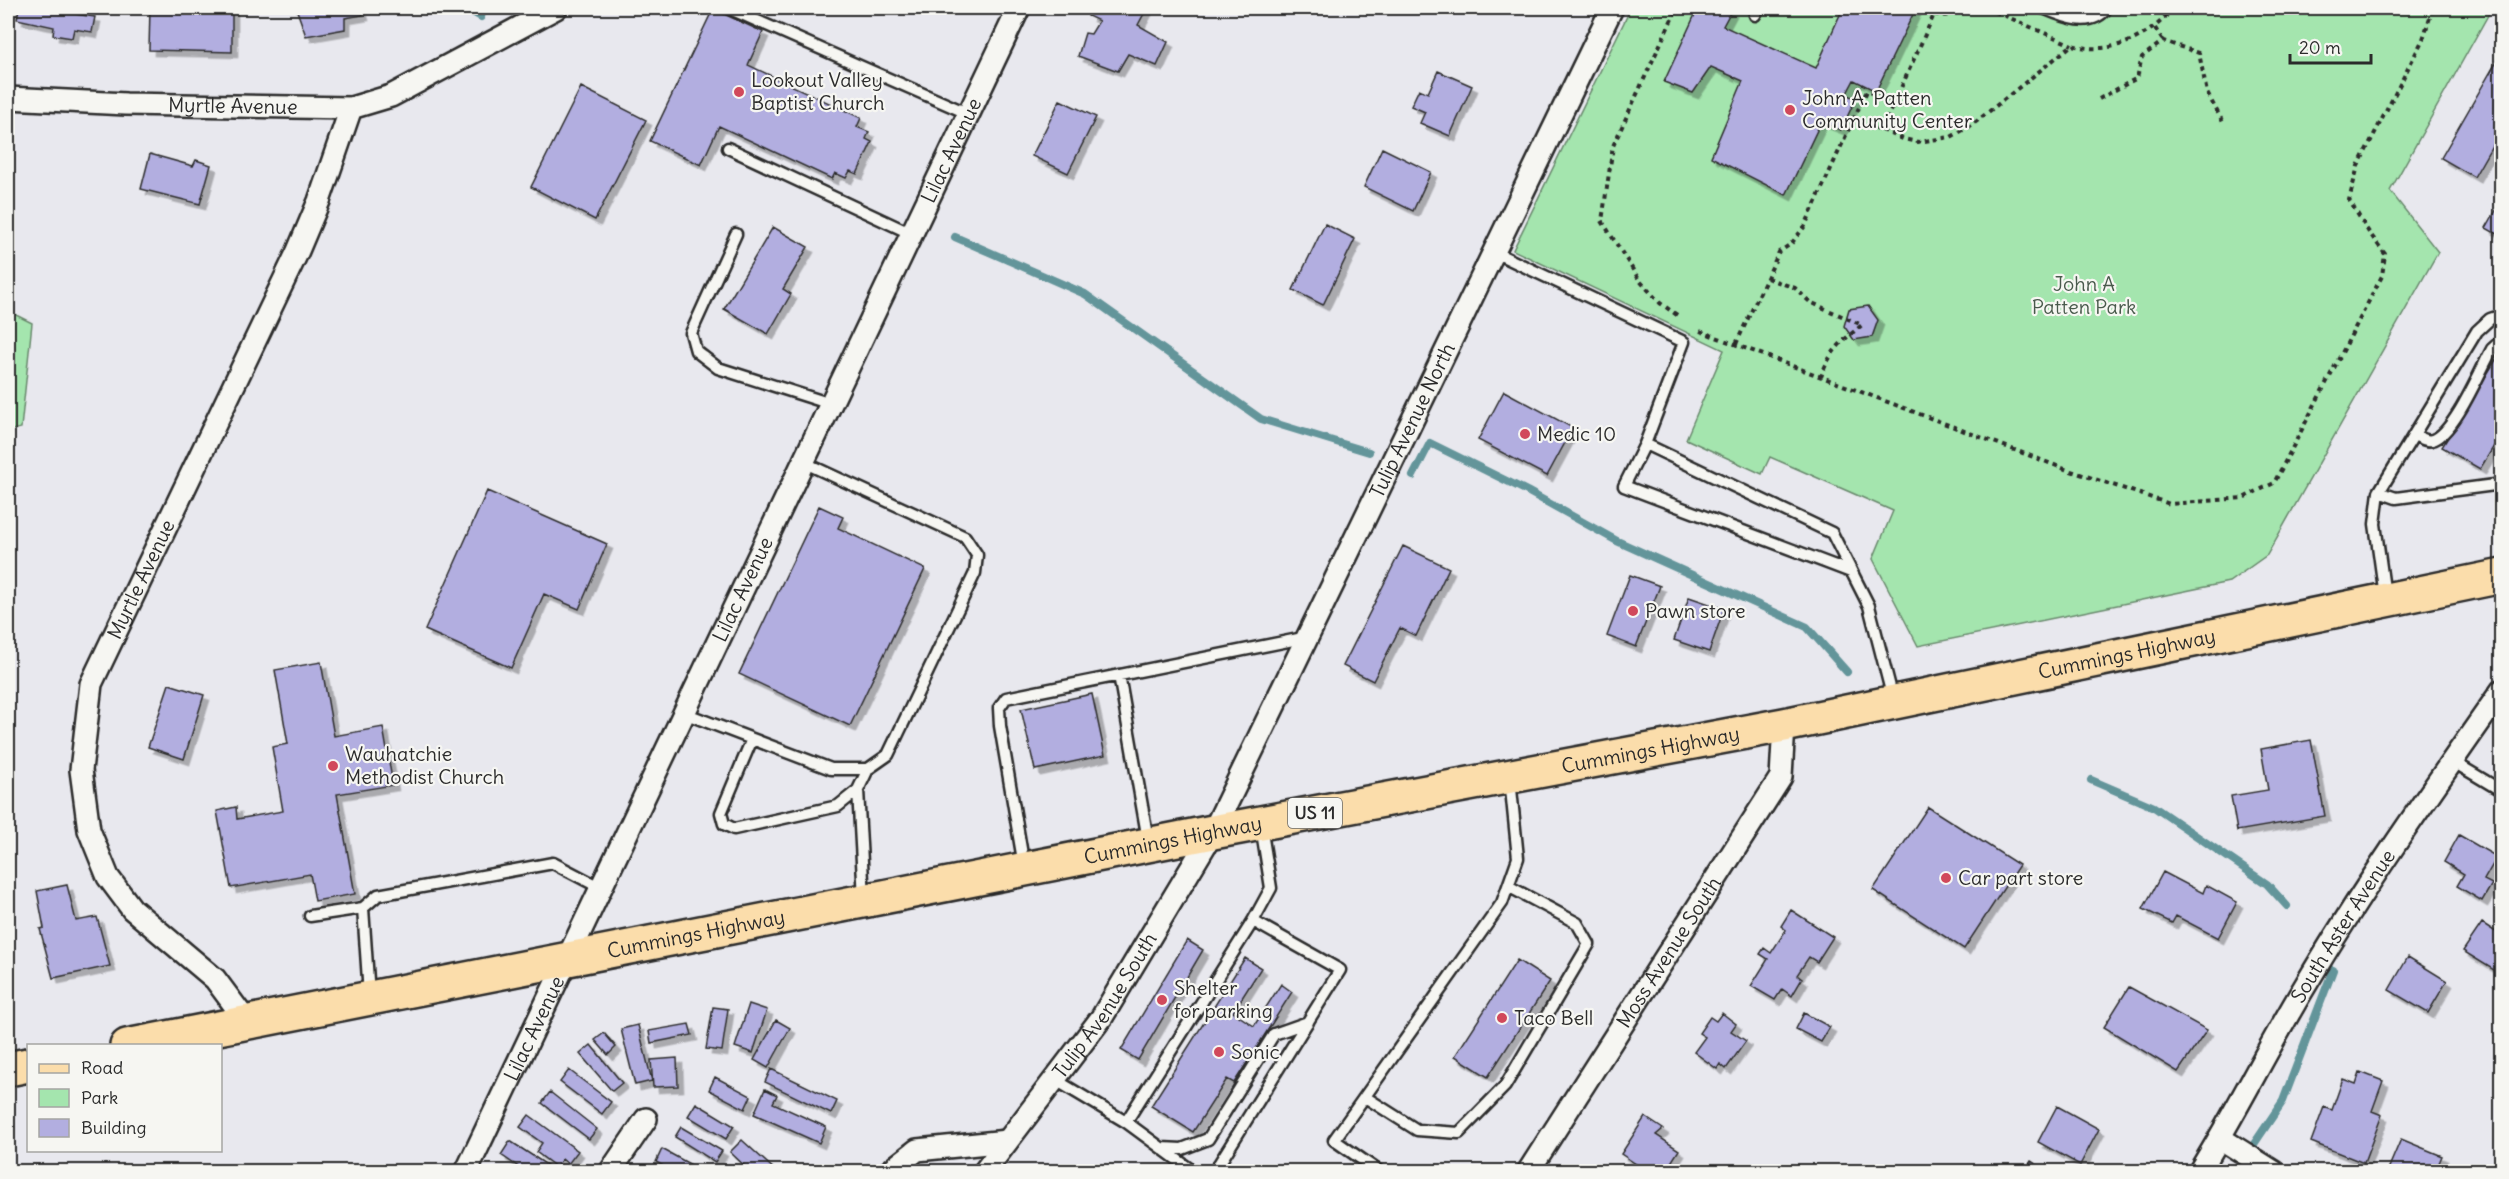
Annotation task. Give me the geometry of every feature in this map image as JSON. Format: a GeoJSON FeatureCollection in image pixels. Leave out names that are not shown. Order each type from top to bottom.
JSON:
{"type":"FeatureCollection","features":[{"type":"Feature","properties":{"kind":"main road","name":"Cummings Highway"},"geometry":{"type":"LineString","coordinates":[[137,1044],[1213,832],[1784,725],[2502,576]]}},
{"type":"Feature","properties":{"kind":"main road"},"geometry":{"type":"LineString","coordinates":[[8,1069],[27,1065]]}},
{"type":"Feature","properties":{"kind":"street","name":"Myrtle Avenue"},"geometry":{"type":"LineString","coordinates":[[8,98],[126,104],[351,108],[391,96],[556,8]]}},
{"type":"Feature","properties":{"kind":"street","name":"Lilac Avenue"},"geometry":{"type":"LineString","coordinates":[[466,1172],[1019,8]]}},
{"type":"Feature","properties":{"kind":"street","name":"Tulip Avenue North"},"geometry":{"type":"LineString","coordinates":[[1213,832],[1612,8]]}},
{"type":"Feature","properties":{"kind":"street","name":"Myrtle Avenue"},"geometry":{"type":"LineString","coordinates":[[247,1022],[215,979],[132,909],[108,877],[89,830],[81,770],[91,684],[297,253],[319,201],[351,108]]}},
{"type":"Feature","properties":{"kind":"street","name":"South Aster Avenue"},"geometry":{"type":"LineString","coordinates":[[2199,1172],[2305,985],[2399,838],[2502,690]]}},
{"type":"Feature","properties":{"kind":"street","name":"Moss Avenue South"},"geometry":{"type":"LineString","coordinates":[[1528,1172],[1780,777],[1784,725]]}},
{"type":"Feature","properties":{"kind":"street","name":"Tulip Avenue South"},"geometry":{"type":"LineString","coordinates":[[984,1172],[1102,1017],[1213,832]]}},
{"type":"Feature","properties":{"kind":"street"},"geometry":{"type":"LineString","coordinates":[[610,1172],[646,1119]]}},
{"type":"Feature","properties":{"kind":"street"},"geometry":{"type":"LineString","coordinates":[[2220,1138],[2274,1172]]}},
{"type":"Feature","properties":{"kind":"street"},"geometry":{"type":"LineString","coordinates":[[889,1172],[917,1150],[1007,1141]]}},
{"type":"Feature","properties":{"kind":"lane"},"geometry":{"type":"LineString","coordinates":[[728,8],[969,114]]}},
{"type":"Feature","properties":{"kind":"lane"},"geometry":{"type":"LineString","coordinates":[[2043,8],[2066,17],[2092,20],[2107,8]]}},
{"type":"Feature","properties":{"kind":"lane"},"geometry":{"type":"LineString","coordinates":[[728,148],[912,234]]}},
{"type":"Feature","properties":{"kind":"lane"},"geometry":{"type":"LineString","coordinates":[[736,234],[691,333],[696,351],[718,368],[831,404]]}},
{"type":"Feature","properties":{"kind":"lane"},"geometry":{"type":"LineString","coordinates":[[1494,252],[1684,342],[1645,444],[1624,486],[1851,572]]}},
{"type":"Feature","properties":{"kind":"lane"},"geometry":{"type":"LineString","coordinates":[[2386,600],[2375,524],[2379,492],[2477,332],[2490,319],[2502,315]]}},
{"type":"Feature","properties":{"kind":"lane"},"geometry":{"type":"LineString","coordinates":[[2414,435],[2433,440],[2450,427],[2492,349],[2502,340]]}},
{"type":"Feature","properties":{"kind":"lane"},"geometry":{"type":"LineString","coordinates":[[1645,444],[1832,533],[1869,606],[1894,702]]}},
{"type":"Feature","properties":{"kind":"lane"},"geometry":{"type":"LineString","coordinates":[[752,739],[721,813],[724,825],[734,829],[838,806],[858,790],[868,768],[888,755],[975,573],[977,555],[965,537],[803,462]]}},
{"type":"Feature","properties":{"kind":"lane"},"geometry":{"type":"LineString","coordinates":[[2379,492],[2396,498],[2501,483]]}},
{"type":"Feature","properties":{"kind":"lane"},"geometry":{"type":"LineString","coordinates":[[1025,869],[1000,726],[999,708],[1006,698],[1308,637]]}},
{"type":"Feature","properties":{"kind":"lane"},"geometry":{"type":"LineString","coordinates":[[1119,675],[1149,845]]}},
{"type":"Feature","properties":{"kind":"lane"},"geometry":{"type":"LineString","coordinates":[[684,713],[831,768],[868,768]]}},
{"type":"Feature","properties":{"kind":"lane"},"geometry":{"type":"LineString","coordinates":[[2452,761],[2501,788]]}},
{"type":"Feature","properties":{"kind":"lane"},"geometry":{"type":"LineString","coordinates":[[1380,1172],[1334,1140],[1502,903],[1518,858],[1510,776]]}},
{"type":"Feature","properties":{"kind":"lane"},"geometry":{"type":"LineString","coordinates":[[858,790],[864,901]]}},
{"type":"Feature","properties":{"kind":"lane"},"geometry":{"type":"LineString","coordinates":[[1126,1122],[1253,921],[1271,888],[1260,823]]}},
{"type":"Feature","properties":{"kind":"lane"},"geometry":{"type":"LineString","coordinates":[[310,916],[363,908],[378,895],[553,862],[601,888]]}},
{"type":"Feature","properties":{"kind":"lane"},"geometry":{"type":"LineString","coordinates":[[1365,1097],[1417,1130],[1459,1133],[1505,1086],[1589,945],[1577,923],[1508,886]]}},
{"type":"Feature","properties":{"kind":"lane"},"geometry":{"type":"LineString","coordinates":[[363,908],[369,998]]}},
{"type":"Feature","properties":{"kind":"lane"},"geometry":{"type":"LineString","coordinates":[[1214,1172],[1340,970],[1253,921]]}},
{"type":"Feature","properties":{"kind":"lane"},"geometry":{"type":"LineString","coordinates":[[1162,1148],[1182,1149],[1208,1139],[1274,1034],[1308,1022]]}},
{"type":"Feature","properties":{"kind":"lane"},"geometry":{"type":"LineString","coordinates":[[1054,1079],[1126,1122],[1194,1172]]}},
{"type":"Feature","properties":{"kind":"path"},"geometry":{"type":"LineString","coordinates":[[1677,8],[1612,146],[1602,221],[1640,281],[1660,303],[1683,320]]}},
{"type":"Feature","properties":{"kind":"path"},"geometry":{"type":"LineString","coordinates":[[1882,130],[1937,8]]}},
{"type":"Feature","properties":{"kind":"path"},"geometry":{"type":"LineString","coordinates":[[1934,14],[1944,17],[1953,15],[1962,8]]}},
{"type":"Feature","properties":{"kind":"path"},"geometry":{"type":"LineString","coordinates":[[1987,8],[2083,48],[2110,47],[2136,40],[2155,28],[2173,8]]}},
{"type":"Feature","properties":{"kind":"path"},"geometry":{"type":"LineString","coordinates":[[1695,329],[2065,469],[2170,504],[2243,498],[2274,483],[2382,276],[2385,254],[2349,200],[2352,183],[2358,166],[2423,39],[2433,8]]}},
{"type":"Feature","properties":{"kind":"path"},"geometry":{"type":"LineString","coordinates":[[2155,28],[2163,41],[2199,53],[2207,93],[2224,124]]}},
{"type":"Feature","properties":{"kind":"path"},"geometry":{"type":"LineString","coordinates":[[2099,99],[2137,78],[2142,57],[2163,41]]}},
{"type":"Feature","properties":{"kind":"path"},"geometry":{"type":"LineString","coordinates":[[1853,120],[1903,139],[1918,142],[1951,137],[1972,125],[2072,45]]}},
{"type":"Feature","properties":{"kind":"path"},"geometry":{"type":"LineString","coordinates":[[1736,344],[1779,252],[1791,244],[1805,226],[1867,91],[1895,102]]}},
{"type":"Feature","properties":{"kind":"path"},"geometry":{"type":"LineString","coordinates":[[1767,278],[1795,288],[1810,302],[1862,325],[1842,340],[1828,357],[1821,377]]}},
{"type":"Feature","properties":{"kind":"green space","name":"John A Patten Park"},"geometry":{"type":"Polygon","coordinates":[[[1631,8],[2492,8],[2390,191],[2438,252],[2267,555],[2229,582],[1918,646],[1873,559],[1893,511],[1770,457],[1762,474],[1686,439],[1724,350],[1513,250],[1631,8]]]}},
{"type":"Feature","properties":{"kind":"green space"},"geometry":{"type":"Polygon","coordinates":[[[8,311],[32,323],[21,428],[8,431],[8,311]]]}},
{"type":"Feature","properties":{"kind":"building"},"geometry":{"type":"Polygon","coordinates":[[[19,8],[95,17],[92,32],[74,29],[72,38],[53,35],[54,27],[17,19],[19,8]]]}},
{"type":"Feature","properties":{"kind":"building"},"geometry":{"type":"Polygon","coordinates":[[[150,8],[232,8],[232,52],[149,50],[150,8]]]}},
{"type":"Feature","properties":{"kind":"building"},"geometry":{"type":"Polygon","coordinates":[[[296,8],[361,8],[363,15],[345,18],[345,29],[306,36],[296,8]]]}},
{"type":"Feature","properties":{"kind":"building"},"geometry":{"type":"Polygon","coordinates":[[[1093,8],[1147,8],[1138,25],[1168,42],[1157,66],[1128,54],[1118,71],[1078,56],[1085,33],[1091,34],[1099,21],[1088,16],[1093,8]]]}},
{"type":"Feature","properties":{"kind":"building","name":"John A. Patten Community Center"},"geometry":{"type":"Polygon","coordinates":[[[1698,8],[1723,8],[1731,11],[1723,26],[1816,68],[1843,8],[1916,8],[1876,91],[1854,80],[1846,95],[1856,98],[1841,130],[1821,122],[1786,195],[1711,157],[1743,81],[1711,67],[1693,93],[1664,82],[1698,8]]]}},
{"type":"Feature","properties":{"kind":"building","name":"Lookout Valley Baptist Church"},"geometry":{"type":"Polygon","coordinates":[[[713,9],[763,32],[748,65],[861,118],[857,127],[869,132],[866,139],[872,142],[857,174],[850,171],[846,178],[835,173],[832,179],[719,126],[701,165],[650,141],[713,9]]]}},
{"type":"Feature","properties":{"kind":"building"},"geometry":{"type":"Polygon","coordinates":[[[2502,52],[2502,128],[2474,177],[2441,158],[2502,52]]]}},
{"type":"Feature","properties":{"kind":"building"},"geometry":{"type":"Polygon","coordinates":[[[1438,71],[1472,86],[1450,136],[1420,123],[1425,112],[1411,106],[1419,89],[1428,93],[1438,71]]]}},
{"type":"Feature","properties":{"kind":"building"},"geometry":{"type":"Polygon","coordinates":[[[581,87],[646,120],[595,220],[531,187],[581,87]]]}},
{"type":"Feature","properties":{"kind":"building"},"geometry":{"type":"Polygon","coordinates":[[[1060,100],[1096,117],[1068,173],[1032,156],[1060,100]]]}},
{"type":"Feature","properties":{"kind":"building"},"geometry":{"type":"Polygon","coordinates":[[[1382,148],[1431,172],[1413,211],[1364,187],[1382,148]]]}},
{"type":"Feature","properties":{"kind":"building"},"geometry":{"type":"Polygon","coordinates":[[[150,154],[193,166],[196,160],[211,165],[200,204],[141,189],[150,154]]]}},
{"type":"Feature","properties":{"kind":"building"},"geometry":{"type":"Polygon","coordinates":[[[2502,200],[2502,237],[2486,228],[2502,200]]]}},
{"type":"Feature","properties":{"kind":"building"},"geometry":{"type":"Polygon","coordinates":[[[1325,224],[1355,239],[1323,305],[1293,290],[1325,224]]]}},
{"type":"Feature","properties":{"kind":"building"},"geometry":{"type":"Polygon","coordinates":[[[773,227],[808,247],[783,289],[791,294],[768,334],[724,309],[773,227]]]}},
{"type":"Feature","properties":{"kind":"building"},"geometry":{"type":"Polygon","coordinates":[[[1868,306],[1878,320],[1872,337],[1854,340],[1844,326],[1849,309],[1868,306]]]}},
{"type":"Feature","properties":{"kind":"building"},"geometry":{"type":"Polygon","coordinates":[[[2502,350],[2502,433],[2480,469],[2442,447],[2502,350]]]}},
{"type":"Feature","properties":{"kind":"building","name":"Medic 10"},"geometry":{"type":"Polygon","coordinates":[[[1504,391],[1573,428],[1547,476],[1478,440],[1504,391]]]}},
{"type":"Feature","properties":{"kind":"building"},"geometry":{"type":"Polygon","coordinates":[[[487,491],[607,544],[579,609],[544,594],[511,668],[425,630],[487,491]]]}},
{"type":"Feature","properties":{"kind":"building"},"geometry":{"type":"Polygon","coordinates":[[[819,506],[843,517],[838,528],[925,569],[850,726],[739,674],[819,506]]]}},
{"type":"Feature","properties":{"kind":"building"},"geometry":{"type":"Polygon","coordinates":[[[1403,546],[1449,568],[1416,636],[1400,628],[1373,681],[1343,666],[1403,546]]]}},
{"type":"Feature","properties":{"kind":"building","name":"Pawn store"},"geometry":{"type":"Polygon","coordinates":[[[1630,575],[1660,586],[1636,647],[1607,636],[1630,575]]]}},
{"type":"Feature","properties":{"kind":"building"},"geometry":{"type":"Polygon","coordinates":[[[1689,597],[1724,609],[1709,652],[1674,640],[1689,597]]]}},
{"type":"Feature","properties":{"kind":"building","name":"Wauhatchie Methodist Church"},"geometry":{"type":"Polygon","coordinates":[[[321,662],[334,736],[383,727],[393,785],[337,794],[355,894],[315,901],[310,874],[231,888],[217,811],[236,807],[237,819],[283,811],[272,747],[288,744],[275,670],[321,662]]]}},
{"type":"Feature","properties":{"kind":"building"},"geometry":{"type":"Polygon","coordinates":[[[169,684],[204,695],[184,759],[148,747],[169,684]]]}},
{"type":"Feature","properties":{"kind":"building"},"geometry":{"type":"Polygon","coordinates":[[[1092,694],[1105,755],[1035,770],[1021,709],[1092,694]]]}},
{"type":"Feature","properties":{"kind":"building"},"geometry":{"type":"Polygon","coordinates":[[[2311,740],[2325,816],[2237,831],[2231,796],[2268,790],[2261,749],[2311,740]]]}},
{"type":"Feature","properties":{"kind":"building","name":"Car part store"},"geometry":{"type":"Polygon","coordinates":[[[1928,807],[2019,865],[1964,949],[1873,890],[1928,807]]]}},
{"type":"Feature","properties":{"kind":"building"},"geometry":{"type":"Polygon","coordinates":[[[2459,835],[2497,857],[2484,880],[2492,884],[2482,901],[2457,886],[2464,874],[2444,862],[2459,835]]]}},
{"type":"Feature","properties":{"kind":"building"},"geometry":{"type":"Polygon","coordinates":[[[2163,872],[2203,893],[2206,885],[2237,902],[2218,938],[2176,916],[2172,923],[2143,909],[2163,872]]]}},
{"type":"Feature","properties":{"kind":"building"},"geometry":{"type":"Polygon","coordinates":[[[67,885],[76,921],[97,917],[110,966],[53,978],[40,929],[44,928],[37,891],[67,885]]]}},
{"type":"Feature","properties":{"kind":"building"},"geometry":{"type":"Polygon","coordinates":[[[1791,910],[1833,937],[1817,962],[1809,957],[1797,975],[1802,979],[1792,996],[1782,989],[1775,1000],[1751,986],[1768,959],[1760,954],[1764,948],[1771,953],[1786,930],[1781,926],[1791,910]]]}},
{"type":"Feature","properties":{"kind":"building"},"geometry":{"type":"Polygon","coordinates":[[[2482,923],[2502,936],[2502,975],[2463,951],[2482,923]]]}},
{"type":"Feature","properties":{"kind":"building","name":"Shelter for parking"},"geometry":{"type":"Polygon","coordinates":[[[1187,940],[1203,950],[1138,1060],[1121,1050],[1187,940]]]}},
{"type":"Feature","properties":{"kind":"building"},"geometry":{"type":"Polygon","coordinates":[[[2408,957],[2447,981],[2428,1013],[2389,990],[2408,957]]]}},
{"type":"Feature","properties":{"kind":"building","name":"Sonic"},"geometry":{"type":"Polygon","coordinates":[[[1245,958],[1261,968],[1233,1012],[1254,1026],[1281,984],[1292,992],[1234,1083],[1227,1079],[1193,1132],[1151,1106],[1245,958]]]}},
{"type":"Feature","properties":{"kind":"building","name":"Taco Bell"},"geometry":{"type":"Polygon","coordinates":[[[1517,960],[1550,981],[1488,1077],[1455,1056],[1517,960]]]}},
{"type":"Feature","properties":{"kind":"building"},"geometry":{"type":"Polygon","coordinates":[[[2129,987],[2207,1030],[2178,1072],[2104,1027],[2129,987]]]}},
{"type":"Feature","properties":{"kind":"building"},"geometry":{"type":"Polygon","coordinates":[[[749,1004],[767,1010],[753,1053],[735,1047],[749,1004]]]}},
{"type":"Feature","properties":{"kind":"building"},"geometry":{"type":"Polygon","coordinates":[[[713,1007],[728,1009],[722,1051],[706,1049],[713,1007]]]}},
{"type":"Feature","properties":{"kind":"building"},"geometry":{"type":"Polygon","coordinates":[[[1722,1013],[1736,1024],[1731,1031],[1746,1041],[1726,1069],[1720,1064],[1717,1069],[1694,1052],[1705,1037],[1699,1033],[1710,1017],[1716,1021],[1722,1013]]]}},
{"type":"Feature","properties":{"kind":"building"},"geometry":{"type":"Polygon","coordinates":[[[1804,1013],[1830,1027],[1821,1042],[1796,1029],[1804,1013]]]}},
{"type":"Feature","properties":{"kind":"building"},"geometry":{"type":"Polygon","coordinates":[[[776,1020],[790,1028],[768,1068],[754,1060],[776,1020]]]}},
{"type":"Feature","properties":{"kind":"building"},"geometry":{"type":"Polygon","coordinates":[[[689,1024],[692,1035],[651,1043],[649,1031],[689,1024]]]}},
{"type":"Feature","properties":{"kind":"building"},"geometry":{"type":"Polygon","coordinates":[[[638,1025],[652,1081],[635,1085],[621,1029],[638,1025]]]}},
{"type":"Feature","properties":{"kind":"building"},"geometry":{"type":"Polygon","coordinates":[[[604,1033],[616,1047],[608,1055],[595,1040],[604,1033]]]}},
{"type":"Feature","properties":{"kind":"building"},"geometry":{"type":"Polygon","coordinates":[[[591,1045],[622,1083],[612,1091],[580,1054],[591,1045]]]}},
{"type":"Feature","properties":{"kind":"building"},"geometry":{"type":"Polygon","coordinates":[[[677,1058],[678,1086],[653,1087],[651,1060],[677,1058]]]}},
{"type":"Feature","properties":{"kind":"building"},"geometry":{"type":"Polygon","coordinates":[[[771,1069],[837,1101],[831,1114],[765,1082],[771,1069]]]}},
{"type":"Feature","properties":{"kind":"building"},"geometry":{"type":"Polygon","coordinates":[[[569,1070],[611,1102],[602,1114],[560,1082],[569,1070]]]}},
{"type":"Feature","properties":{"kind":"building"},"geometry":{"type":"Polygon","coordinates":[[[2360,1072],[2383,1081],[2372,1111],[2382,1115],[2364,1163],[2311,1142],[2324,1107],[2332,1110],[2343,1079],[2356,1084],[2360,1072]]]}},
{"type":"Feature","properties":{"kind":"building"},"geometry":{"type":"Polygon","coordinates":[[[715,1077],[751,1096],[745,1109],[709,1090],[715,1077]]]}},
{"type":"Feature","properties":{"kind":"building"},"geometry":{"type":"Polygon","coordinates":[[[765,1089],[777,1095],[773,1103],[826,1127],[819,1143],[754,1114],[765,1089]]]}},
{"type":"Feature","properties":{"kind":"building"},"geometry":{"type":"Polygon","coordinates":[[[550,1092],[597,1129],[589,1139],[542,1103],[550,1092]]]}},
{"type":"Feature","properties":{"kind":"building"},"geometry":{"type":"Polygon","coordinates":[[[696,1103],[734,1126],[726,1139],[688,1116],[696,1103]]]}},
{"type":"Feature","properties":{"kind":"building"},"geometry":{"type":"Polygon","coordinates":[[[2057,1106],[2099,1129],[2080,1165],[2038,1142],[2057,1106]]]}},
{"type":"Feature","properties":{"kind":"building"},"geometry":{"type":"Polygon","coordinates":[[[529,1115],[578,1151],[568,1164],[562,1159],[556,1167],[536,1152],[542,1143],[520,1127],[529,1115]]]}},
{"type":"Feature","properties":{"kind":"building"},"geometry":{"type":"Polygon","coordinates":[[[1645,1117],[1663,1129],[1656,1135],[1679,1150],[1665,1172],[1648,1172],[1621,1154],[1645,1117]]]}},
{"type":"Feature","properties":{"kind":"building"},"geometry":{"type":"Polygon","coordinates":[[[681,1127],[722,1151],[715,1162],[675,1137],[681,1127]]]}},
{"type":"Feature","properties":{"kind":"building"},"geometry":{"type":"Polygon","coordinates":[[[2401,1139],[2442,1156],[2435,1172],[2387,1172],[2401,1139]]]}},
{"type":"Feature","properties":{"kind":"building"},"geometry":{"type":"Polygon","coordinates":[[[742,1140],[777,1172],[751,1172],[730,1152],[742,1140]]]}},
{"type":"Feature","properties":{"kind":"building"},"geometry":{"type":"Polygon","coordinates":[[[510,1141],[553,1169],[551,1172],[526,1172],[501,1155],[510,1141]]]}},
{"type":"Feature","properties":{"kind":"building"},"geometry":{"type":"Polygon","coordinates":[[[662,1149],[704,1172],[674,1172],[656,1162],[662,1149]]]}},
{"type":"Feature","properties":{"kind":"building"},"geometry":{"type":"Polygon","coordinates":[[[2031,1161],[2048,1172],[2024,1172],[2031,1161]]]}},
{"type":"Feature","properties":{"kind":"waterway"},"geometry":{"type":"LineString","coordinates":[[466,8],[481,17]]}},
{"type":"Feature","properties":{"kind":"waterway"},"geometry":{"type":"LineString","coordinates":[[955,237],[1085,294],[1261,419],[1369,452]]}},
{"type":"Feature","properties":{"kind":"waterway"},"geometry":{"type":"LineString","coordinates":[[1413,476],[1430,443],[1527,491],[1617,541],[1807,627],[1847,672]]}},
{"type":"Feature","properties":{"kind":"waterway"},"geometry":{"type":"LineString","coordinates":[[2091,780],[2154,807],[2267,884],[2287,906]]}},
{"type":"Feature","properties":{"kind":"waterway"},"geometry":{"type":"LineString","coordinates":[[2254,1144],[2283,1101],[2333,970]]}},
{"type":"Feature","properties":{"kind":"place","name":"Lookout Valley Baptist Church"},"geometry":{"type":"Point","coordinates":[739,92]}},
{"type":"Feature","properties":{"kind":"place","name":"John A. Patten Community Center"},"geometry":{"type":"Point","coordinates":[1790,110]}},
{"type":"Feature","properties":{"kind":"place","name":"Medic 10"},"geometry":{"type":"Point","coordinates":[1525,434]}},
{"type":"Feature","properties":{"kind":"place","name":"Pawn store"},"geometry":{"type":"Point","coordinates":[1633,611]}},
{"type":"Feature","properties":{"kind":"place","name":"Wauhatchie Methodist Church"},"geometry":{"type":"Point","coordinates":[333,766]}},
{"type":"Feature","properties":{"kind":"place","name":"Car part store"},"geometry":{"type":"Point","coordinates":[1946,878]}},
{"type":"Feature","properties":{"kind":"place","name":"Shelter for parking"},"geometry":{"type":"Point","coordinates":[1162,1000]}},
{"type":"Feature","properties":{"kind":"place","name":"Taco Bell"},"geometry":{"type":"Point","coordinates":[1502,1018]}},
{"type":"Feature","properties":{"kind":"place","name":"Sonic"},"geometry":{"type":"Point","coordinates":[1219,1052]}}]}
